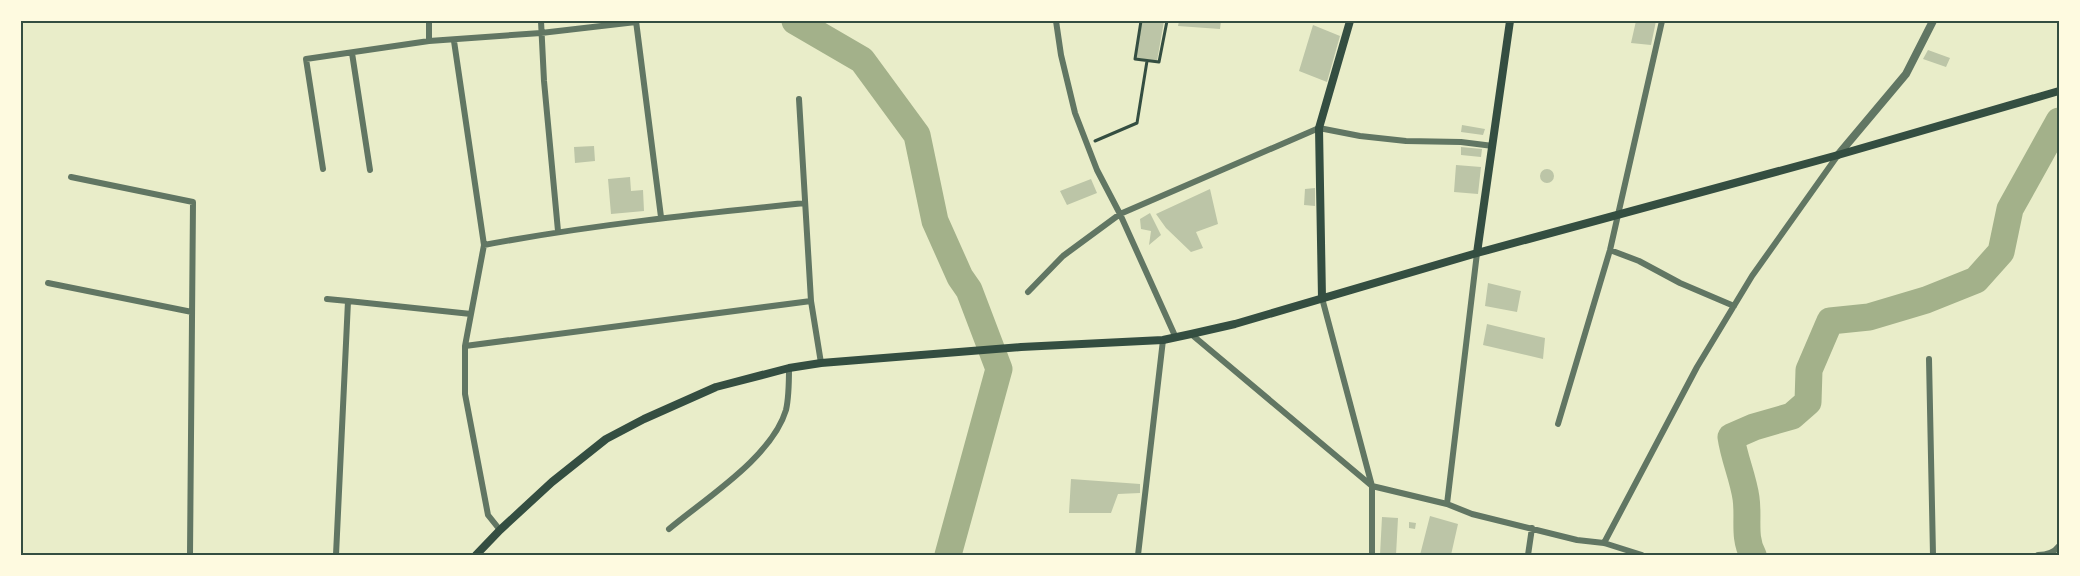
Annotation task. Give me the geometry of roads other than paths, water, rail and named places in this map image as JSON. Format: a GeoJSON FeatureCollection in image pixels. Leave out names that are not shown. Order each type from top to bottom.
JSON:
{"type":"FeatureCollection","features":[{"type":"Feature","properties":{"kind":"main road"},"geometry":{"type":"LineString","coordinates":[[1322,298],[1319,128],[1350,21]]}},
{"type":"Feature","properties":{"kind":"main road"},"geometry":{"type":"LineString","coordinates":[[1477,253],[1510,21]]}},
{"type":"Feature","properties":{"kind":"main road"},"geometry":{"type":"LineString","coordinates":[[476,555],[552,482],[606,439],[644,419],[716,387],[789,368],[821,363],[1021,347],[1176,338],[1235,324],[1618,213],[1838,155],[2059,91]]}},
{"type":"Feature","properties":{"kind":"street"},"geometry":{"type":"LineString","coordinates":[[429,21],[429,41]]}},
{"type":"Feature","properties":{"kind":"street"},"geometry":{"type":"LineString","coordinates":[[541,21],[558,231]]}},
{"type":"Feature","properties":{"kind":"street"},"geometry":{"type":"LineString","coordinates":[[323,169],[306,59],[429,41],[541,33],[636,21],[661,217]]}},
{"type":"Feature","properties":{"kind":"street"},"geometry":{"type":"LineString","coordinates":[[1056,21],[1061,55],[1075,113],[1097,170],[1120,214],[1176,338]]}},
{"type":"Feature","properties":{"kind":"street"},"geometry":{"type":"LineString","coordinates":[[1558,424],[1610,250],[1662,21]]}},
{"type":"Feature","properties":{"kind":"street"},"geometry":{"type":"LineString","coordinates":[[1604,543],[1697,367],[1752,276],[1838,155],[1906,74],[1933,21]]}},
{"type":"Feature","properties":{"kind":"street"},"geometry":{"type":"LineString","coordinates":[[454,41],[484,244],[465,346],[465,394],[488,516],[500,530]]}},
{"type":"Feature","properties":{"kind":"street"},"geometry":{"type":"LineString","coordinates":[[352,53],[370,170]]}},
{"type":"Feature","properties":{"kind":"street"},"geometry":{"type":"LineString","coordinates":[[798,99],[811,301],[821,363]]}},
{"type":"Feature","properties":{"kind":"street"},"geometry":{"type":"LineString","coordinates":[[1028,292],[1063,256],[1120,214],[1319,128],[1360,136],[1406,141],[1461,142],[1493,146]]}},
{"type":"Feature","properties":{"kind":"street"},"geometry":{"type":"LineString","coordinates":[[71,177],[193,202],[190,555]]}},
{"type":"Feature","properties":{"kind":"street"},"geometry":{"type":"LineString","coordinates":[[484,244],[661,217],[805,203]]}},
{"type":"Feature","properties":{"kind":"street"},"geometry":{"type":"LineString","coordinates":[[1610,250],[1734,306]]}},
{"type":"Feature","properties":{"kind":"street"},"geometry":{"type":"LineString","coordinates":[[1447,504],[1477,253]]}},
{"type":"Feature","properties":{"kind":"street"},"geometry":{"type":"LineString","coordinates":[[48,283],[192,312]]}},
{"type":"Feature","properties":{"kind":"street"},"geometry":{"type":"LineString","coordinates":[[1322,298],[1372,486],[1372,555]]}},
{"type":"Feature","properties":{"kind":"street"},"geometry":{"type":"LineString","coordinates":[[327,299],[471,314]]}},
{"type":"Feature","properties":{"kind":"street"},"geometry":{"type":"LineString","coordinates":[[336,555],[348,301]]}},
{"type":"Feature","properties":{"kind":"street"},"geometry":{"type":"LineString","coordinates":[[465,346],[811,301]]}},
{"type":"Feature","properties":{"kind":"street"},"geometry":{"type":"LineString","coordinates":[[1191,334],[1372,486],[1577,540],[1604,543],[1642,555]]}},
{"type":"Feature","properties":{"kind":"street"},"geometry":{"type":"LineString","coordinates":[[1138,555],[1163,340]]}},
{"type":"Feature","properties":{"kind":"street"},"geometry":{"type":"LineString","coordinates":[[1929,359],[1933,555]]}},
{"type":"Feature","properties":{"kind":"street"},"geometry":{"type":"LineString","coordinates":[[669,529],[720,489],[763,450],[786,410],[789,368]]}},
{"type":"Feature","properties":{"kind":"street"},"geometry":{"type":"LineString","coordinates":[[1528,555],[1532,528]]}},
{"type":"Feature","properties":{"kind":"street"},"geometry":{"type":"LineString","coordinates":[[2038,555],[2047,555],[2059,546]]}},
{"type":"Feature","properties":{"kind":"waterway"},"geometry":{"type":"LineString","coordinates":[[795,21],[862,60],[917,135],[935,221],[960,277],[969,290],[999,369],[948,555]]}},
{"type":"Feature","properties":{"kind":"waterway"},"geometry":{"type":"LineString","coordinates":[[1753,555],[1747,534],[1745,490],[1731,437],[1754,427],[1792,416],[1808,402],[1809,370],[1830,321],[1869,317],[1926,300],[1976,280],[2001,252],[2010,209],[2059,121]]}}]}
